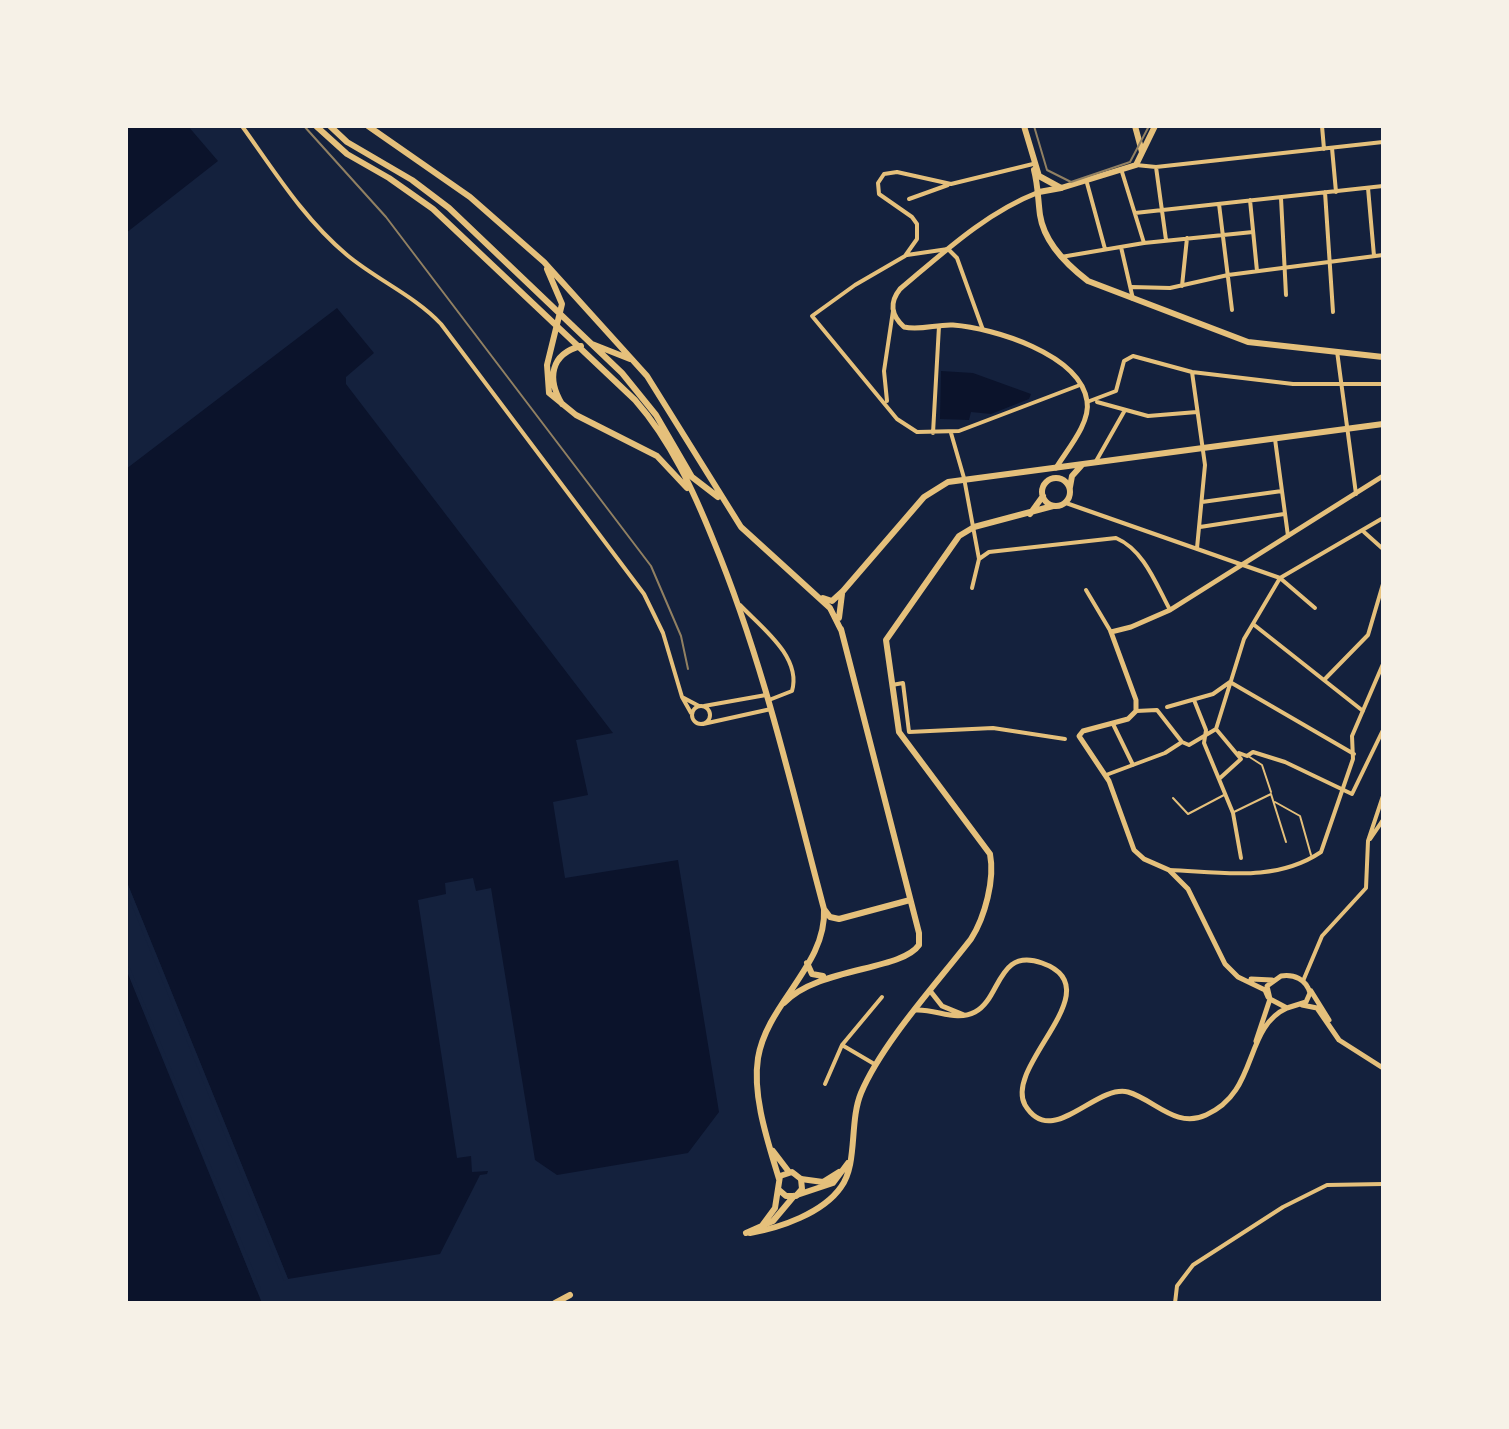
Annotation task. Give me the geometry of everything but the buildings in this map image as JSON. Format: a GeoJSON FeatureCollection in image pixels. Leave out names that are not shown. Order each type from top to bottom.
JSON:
{"type":"FeatureCollection","features":[{"type":"Feature","properties":{"kind":"main road"},"geometry":{"type":"LineString","coordinates":[[316,126],[347,154],[389,178],[433,209],[635,400],[660,431],[706,521],[740,605],[769,697],[824,909],[823,934],[761,1045],[757,1070],[779,1179],[773,1213],[761,1227]]}},
{"type":"Feature","properties":{"kind":"main road"},"geometry":{"type":"LineString","coordinates":[[330,126],[347,142],[412,180],[449,208],[622,373],[656,415],[692,477],[722,499]]}},
{"type":"Feature","properties":{"kind":"main road"},"geometry":{"type":"LineString","coordinates":[[368,126],[470,197],[544,262],[634,360],[667,403],[741,527],[835,614],[919,933],[914,952],[826,976],[801,987],[779,1008]]}},
{"type":"Feature","properties":{"kind":"main road"},"geometry":{"type":"LineString","coordinates":[[1024,126],[1039,192],[1040,217],[1061,257],[1088,281],[1133,301],[1248,342],[1383,357]]}},
{"type":"Feature","properties":{"kind":"main road"},"geometry":{"type":"LineString","coordinates":[[1135,126],[1143,156]]}},
{"type":"Feature","properties":{"kind":"main road"},"geometry":{"type":"LineString","coordinates":[[1039,192],[1087,183],[1136,165],[1155,126]]}},
{"type":"Feature","properties":{"kind":"main road"},"geometry":{"type":"LineString","coordinates":[[1033,164],[1043,181],[1061,188]]}},
{"type":"Feature","properties":{"kind":"main road"},"geometry":{"type":"LineString","coordinates":[[544,262],[562,304],[547,365],[546,384],[554,400],[657,456],[689,490],[706,521]]}},
{"type":"Feature","properties":{"kind":"main road"},"geometry":{"type":"LineString","coordinates":[[564,408],[553,386],[552,371],[568,349],[593,344],[634,360]]}},
{"type":"Feature","properties":{"kind":"main road"},"geometry":{"type":"LineString","coordinates":[[818,596],[832,601],[934,488],[964,478],[1383,424]]}},
{"type":"Feature","properties":{"kind":"main road"},"geometry":{"type":"LineString","coordinates":[[801,1179],[802,1189],[783,1212],[746,1233],[797,1218],[827,1201],[846,1181],[855,1112],[876,1065],[979,925],[991,862],[987,846],[902,738],[890,685],[886,640],[959,536],[974,527],[1066,503],[1072,476],[1082,465]]}},
{"type":"Feature","properties":{"kind":"main road"},"geometry":{"type":"LineString","coordinates":[[1030,514],[1043,496],[1045,484],[1056,468]]}},
{"type":"Feature","properties":{"kind":"main road"},"geometry":{"type":"LineString","coordinates":[[1056,468],[1070,487]]}},
{"type":"Feature","properties":{"kind":"main road"},"geometry":{"type":"LineString","coordinates":[[1052,478],[1064,480]]}},
{"type":"Feature","properties":{"kind":"main road"},"geometry":{"type":"LineString","coordinates":[[1043,496],[1053,506]]}},
{"type":"Feature","properties":{"kind":"main road"},"geometry":{"type":"LineString","coordinates":[[841,630],[838,605],[843,591]]}},
{"type":"Feature","properties":{"kind":"main road"},"geometry":{"type":"LineString","coordinates":[[824,909],[830,917],[839,919],[910,900]]}},
{"type":"Feature","properties":{"kind":"main road"},"geometry":{"type":"LineString","coordinates":[[807,963],[812,974],[826,976]]}},
{"type":"Feature","properties":{"kind":"main road"},"geometry":{"type":"LineString","coordinates":[[769,1140],[789,1172],[801,1179],[817,1182],[833,1178],[850,1156]]}},
{"type":"Feature","properties":{"kind":"main road"},"geometry":{"type":"LineString","coordinates":[[779,1190],[786,1196],[796,1196],[836,1181],[850,1156]]}},
{"type":"Feature","properties":{"kind":"main road"},"geometry":{"type":"LineString","coordinates":[[779,1179],[789,1172]]}},
{"type":"Feature","properties":{"kind":"main road"},"geometry":{"type":"LineString","coordinates":[[555,1303],[570,1295]]}},
{"type":"Feature","properties":{"kind":"street"},"geometry":{"type":"LineString","coordinates":[[242,126],[314,223],[363,268],[428,310],[441,324],[644,594],[663,633],[682,697],[693,717],[703,724],[772,709]]}},
{"type":"Feature","properties":{"kind":"street"},"geometry":{"type":"LineString","coordinates":[[1322,126],[1324,149]]}},
{"type":"Feature","properties":{"kind":"street"},"geometry":{"type":"LineString","coordinates":[[1136,165],[1156,167],[1383,142]]}},
{"type":"Feature","properties":{"kind":"street"},"geometry":{"type":"LineString","coordinates":[[1332,148],[1336,192]]}},
{"type":"Feature","properties":{"kind":"street"},"geometry":{"type":"LineString","coordinates":[[909,199],[951,184],[1033,164]]}},
{"type":"Feature","properties":{"kind":"street"},"geometry":{"type":"LineString","coordinates":[[1156,167],[1166,240]]}},
{"type":"Feature","properties":{"kind":"street"},"geometry":{"type":"LineString","coordinates":[[905,256],[917,239],[917,224],[908,213],[879,194],[880,178],[897,172],[951,184]]}},
{"type":"Feature","properties":{"kind":"street"},"geometry":{"type":"LineString","coordinates":[[1122,172],[1144,243]]}},
{"type":"Feature","properties":{"kind":"street"},"geometry":{"type":"LineString","coordinates":[[1087,183],[1105,249]]}},
{"type":"Feature","properties":{"kind":"street"},"geometry":{"type":"LineString","coordinates":[[1135,213],[1383,186]]}},
{"type":"Feature","properties":{"kind":"street"},"geometry":{"type":"LineString","coordinates":[[1368,188],[1374,256]]}},
{"type":"Feature","properties":{"kind":"street"},"geometry":{"type":"LineString","coordinates":[[887,404],[884,371],[894,298],[900,289],[1007,204],[1039,192]]}},
{"type":"Feature","properties":{"kind":"street"},"geometry":{"type":"LineString","coordinates":[[1325,192],[1333,312]]}},
{"type":"Feature","properties":{"kind":"street"},"geometry":{"type":"LineString","coordinates":[[1281,197],[1286,295]]}},
{"type":"Feature","properties":{"kind":"street"},"geometry":{"type":"LineString","coordinates":[[1250,200],[1257,271]]}},
{"type":"Feature","properties":{"kind":"street"},"geometry":{"type":"LineString","coordinates":[[1219,204],[1232,310]]}},
{"type":"Feature","properties":{"kind":"street"},"geometry":{"type":"LineString","coordinates":[[1061,257],[1166,240],[1253,232]]}},
{"type":"Feature","properties":{"kind":"street"},"geometry":{"type":"LineString","coordinates":[[1182,286],[1187,238]]}},
{"type":"Feature","properties":{"kind":"street"},"geometry":{"type":"LineString","coordinates":[[1121,247],[1133,301]]}},
{"type":"Feature","properties":{"kind":"street"},"geometry":{"type":"LineString","coordinates":[[948,249],[905,256],[855,285],[812,316],[897,419],[910,429],[951,432],[1080,385]]}},
{"type":"Feature","properties":{"kind":"street"},"geometry":{"type":"LineString","coordinates":[[948,249],[957,258],[983,330]]}},
{"type":"Feature","properties":{"kind":"street"},"geometry":{"type":"LineString","coordinates":[[1132,287],[1182,286],[1228,275],[1383,255]]}},
{"type":"Feature","properties":{"kind":"street"},"geometry":{"type":"LineString","coordinates":[[893,311],[904,327],[983,330],[1040,350],[1056,360],[1080,385],[1087,402],[1083,422],[1056,468]]}},
{"type":"Feature","properties":{"kind":"street"},"geometry":{"type":"LineString","coordinates":[[933,433],[939,326]]}},
{"type":"Feature","properties":{"kind":"street"},"geometry":{"type":"LineString","coordinates":[[1337,351],[1356,494]]}},
{"type":"Feature","properties":{"kind":"street"},"geometry":{"type":"LineString","coordinates":[[1087,402],[1116,391],[1127,357],[1192,372],[1293,384],[1383,384]]}},
{"type":"Feature","properties":{"kind":"street"},"geometry":{"type":"LineString","coordinates":[[1192,372],[1204,449],[1197,548]]}},
{"type":"Feature","properties":{"kind":"street"},"geometry":{"type":"LineString","coordinates":[[1087,402],[1148,416],[1197,412]]}},
{"type":"Feature","properties":{"kind":"street"},"geometry":{"type":"LineString","coordinates":[[1095,463],[1125,410]]}},
{"type":"Feature","properties":{"kind":"street"},"geometry":{"type":"LineString","coordinates":[[951,432],[964,478],[979,559],[972,588]]}},
{"type":"Feature","properties":{"kind":"street"},"geometry":{"type":"LineString","coordinates":[[1275,439],[1288,536]]}},
{"type":"Feature","properties":{"kind":"street"},"geometry":{"type":"LineString","coordinates":[[1111,632],[1141,624],[1170,610],[1383,476]]}},
{"type":"Feature","properties":{"kind":"street"},"geometry":{"type":"LineString","coordinates":[[1202,502],[1282,491]]}},
{"type":"Feature","properties":{"kind":"street"},"geometry":{"type":"LineString","coordinates":[[1066,503],[1280,578],[1315,608]]}},
{"type":"Feature","properties":{"kind":"street"},"geometry":{"type":"LineString","coordinates":[[1200,527],[1285,514]]}},
{"type":"Feature","properties":{"kind":"street"},"geometry":{"type":"LineString","coordinates":[[1136,711],[1157,710],[1182,742],[1189,745],[1216,729],[1230,682],[1253,624],[1280,578],[1364,532],[1383,518]]}},
{"type":"Feature","properties":{"kind":"street"},"geometry":{"type":"LineString","coordinates":[[1364,532],[1383,549]]}},
{"type":"Feature","properties":{"kind":"street"},"geometry":{"type":"LineString","coordinates":[[979,559],[989,552],[1027,546],[1116,538],[1129,543],[1138,554],[1170,610]]}},
{"type":"Feature","properties":{"kind":"street"},"geometry":{"type":"LineString","coordinates":[[1324,680],[1368,635],[1383,584]]}},
{"type":"Feature","properties":{"kind":"street"},"geometry":{"type":"LineString","coordinates":[[1086,590],[1111,632],[1136,700],[1136,711],[1131,717],[1083,731],[1080,741],[1106,775],[1134,850],[1144,859],[1169,870],[1245,875],[1270,872],[1312,858],[1325,848],[1354,754],[1352,736],[1383,664]]}},
{"type":"Feature","properties":{"kind":"street"},"geometry":{"type":"LineString","coordinates":[[682,697],[702,706],[792,691],[794,685],[786,654],[740,605]]}},
{"type":"Feature","properties":{"kind":"street"},"geometry":{"type":"LineString","coordinates":[[1253,624],[1363,711]]}},
{"type":"Feature","properties":{"kind":"street"},"geometry":{"type":"LineString","coordinates":[[1167,707],[1213,694],[1230,682]]}},
{"type":"Feature","properties":{"kind":"street"},"geometry":{"type":"LineString","coordinates":[[1230,682],[1354,754]]}},
{"type":"Feature","properties":{"kind":"street"},"geometry":{"type":"LineString","coordinates":[[890,685],[903,683],[909,732],[993,728],[1065,739]]}},
{"type":"Feature","properties":{"kind":"street"},"geometry":{"type":"LineString","coordinates":[[1194,700],[1206,730],[1204,738],[1233,813],[1241,858]]}},
{"type":"Feature","properties":{"kind":"street"},"geometry":{"type":"LineString","coordinates":[[693,717],[702,706]]}},
{"type":"Feature","properties":{"kind":"street"},"geometry":{"type":"LineString","coordinates":[[702,706],[710,718],[703,724]]}},
{"type":"Feature","properties":{"kind":"street"},"geometry":{"type":"LineString","coordinates":[[1112,723],[1133,765]]}},
{"type":"Feature","properties":{"kind":"street"},"geometry":{"type":"LineString","coordinates":[[1216,729],[1241,759],[1219,780]]}},
{"type":"Feature","properties":{"kind":"street"},"geometry":{"type":"LineString","coordinates":[[1239,753],[1247,756],[1253,752],[1285,762],[1352,794],[1383,730]]}},
{"type":"Feature","properties":{"kind":"street"},"geometry":{"type":"LineString","coordinates":[[1106,775],[1165,753],[1182,742]]}},
{"type":"Feature","properties":{"kind":"street"},"geometry":{"type":"LineString","coordinates":[[1303,981],[1322,936],[1366,888],[1368,841],[1383,796]]}},
{"type":"Feature","properties":{"kind":"street"},"geometry":{"type":"LineString","coordinates":[[1368,841],[1383,820]]}},
{"type":"Feature","properties":{"kind":"street"},"geometry":{"type":"LineString","coordinates":[[1169,870],[1195,898],[1221,957],[1238,977],[1258,985],[1269,998],[1287,1008]]}},
{"type":"Feature","properties":{"kind":"street"},"geometry":{"type":"LineString","coordinates":[[916,1010],[965,1015],[983,1006],[999,977],[1014,964],[1040,962],[1056,972],[1065,990],[1064,1010],[1026,1072],[1021,1088],[1028,1109],[1051,1120],[1069,1117],[1102,1095],[1118,1091],[1130,1093],[1184,1120],[1216,1111],[1239,1089],[1254,1050],[1269,998],[1267,986],[1272,980]]}},
{"type":"Feature","properties":{"kind":"street"},"geometry":{"type":"LineString","coordinates":[[1238,977],[1272,980],[1285,976],[1303,981],[1336,1031],[1355,1051]]}},
{"type":"Feature","properties":{"kind":"street"},"geometry":{"type":"LineString","coordinates":[[1302,1005],[1309,996],[1309,989]]}},
{"type":"Feature","properties":{"kind":"street"},"geometry":{"type":"LineString","coordinates":[[931,992],[942,1006],[965,1015]]}},
{"type":"Feature","properties":{"kind":"street"},"geometry":{"type":"LineString","coordinates":[[825,1084],[842,1045],[882,997]]}},
{"type":"Feature","properties":{"kind":"street"},"geometry":{"type":"LineString","coordinates":[[1254,1050],[1272,1016],[1302,1005],[1317,1008],[1337,1038],[1383,1068]]}},
{"type":"Feature","properties":{"kind":"street"},"geometry":{"type":"LineString","coordinates":[[842,1045],[876,1065]]}},
{"type":"Feature","properties":{"kind":"street"},"geometry":{"type":"LineString","coordinates":[[1175,1303],[1177,1286],[1193,1265],[1283,1207],[1327,1185],[1383,1184]]}},
{"type":"Feature","properties":{"kind":"lane"},"geometry":{"type":"LineString","coordinates":[[1247,756],[1262,765],[1286,842]]}},
{"type":"Feature","properties":{"kind":"lane"},"geometry":{"type":"LineString","coordinates":[[1173,798],[1188,814],[1225,794]]}},
{"type":"Feature","properties":{"kind":"lane"},"geometry":{"type":"LineString","coordinates":[[1233,813],[1271,794]]}},
{"type":"Feature","properties":{"kind":"lane"},"geometry":{"type":"LineString","coordinates":[[1274,801],[1300,816],[1312,858]]}},
{"type":"Feature","properties":{"kind":"water"},"geometry":{"type":"Polygon","coordinates":[[[126,126],[188,126],[218,161],[126,233],[126,126]]]}},
{"type":"Feature","properties":{"kind":"water"},"geometry":{"type":"Polygon","coordinates":[[[337,308],[374,353],[346,377],[346,384],[613,733],[576,740],[588,795],[553,802],[565,878],[678,860],[719,1112],[688,1153],[557,1175],[535,1160],[491,888],[476,891],[473,878],[445,883],[446,894],[418,900],[457,1158],[471,1156],[472,1172],[488,1171],[487,1174],[480,1175],[440,1254],[288,1279],[126,880],[126,469],[337,308]]]}},
{"type":"Feature","properties":{"kind":"water"},"geometry":{"type":"Polygon","coordinates":[[[941,371],[973,373],[1031,394],[1029,399],[991,414],[971,412],[969,420],[940,419],[941,371]]]}},
{"type":"Feature","properties":{"kind":"water"},"geometry":{"type":"Polygon","coordinates":[[[126,969],[262,1303],[126,1303],[126,969]]]}},
{"type":"Feature","properties":{"kind":"pier"},"geometry":{"type":"Polygon","coordinates":[[[126,880],[288,1279],[284,1281],[126,891],[126,880]]]}},
{"type":"Feature","properties":{"kind":"pier"},"geometry":{"type":"Polygon","coordinates":[[[126,965],[130,968],[261,1289],[257,1291],[126,965]]]}},
{"type":"Feature","properties":{"kind":"tram line"},"geometry":{"type":"LineString","coordinates":[[1034,126],[1047,170],[1071,182],[1130,162],[1149,126]]}},
{"type":"Feature","properties":{"kind":"railway"},"geometry":{"type":"LineString","coordinates":[[304,126],[386,217],[651,566],[681,636],[688,669]]}}]}
